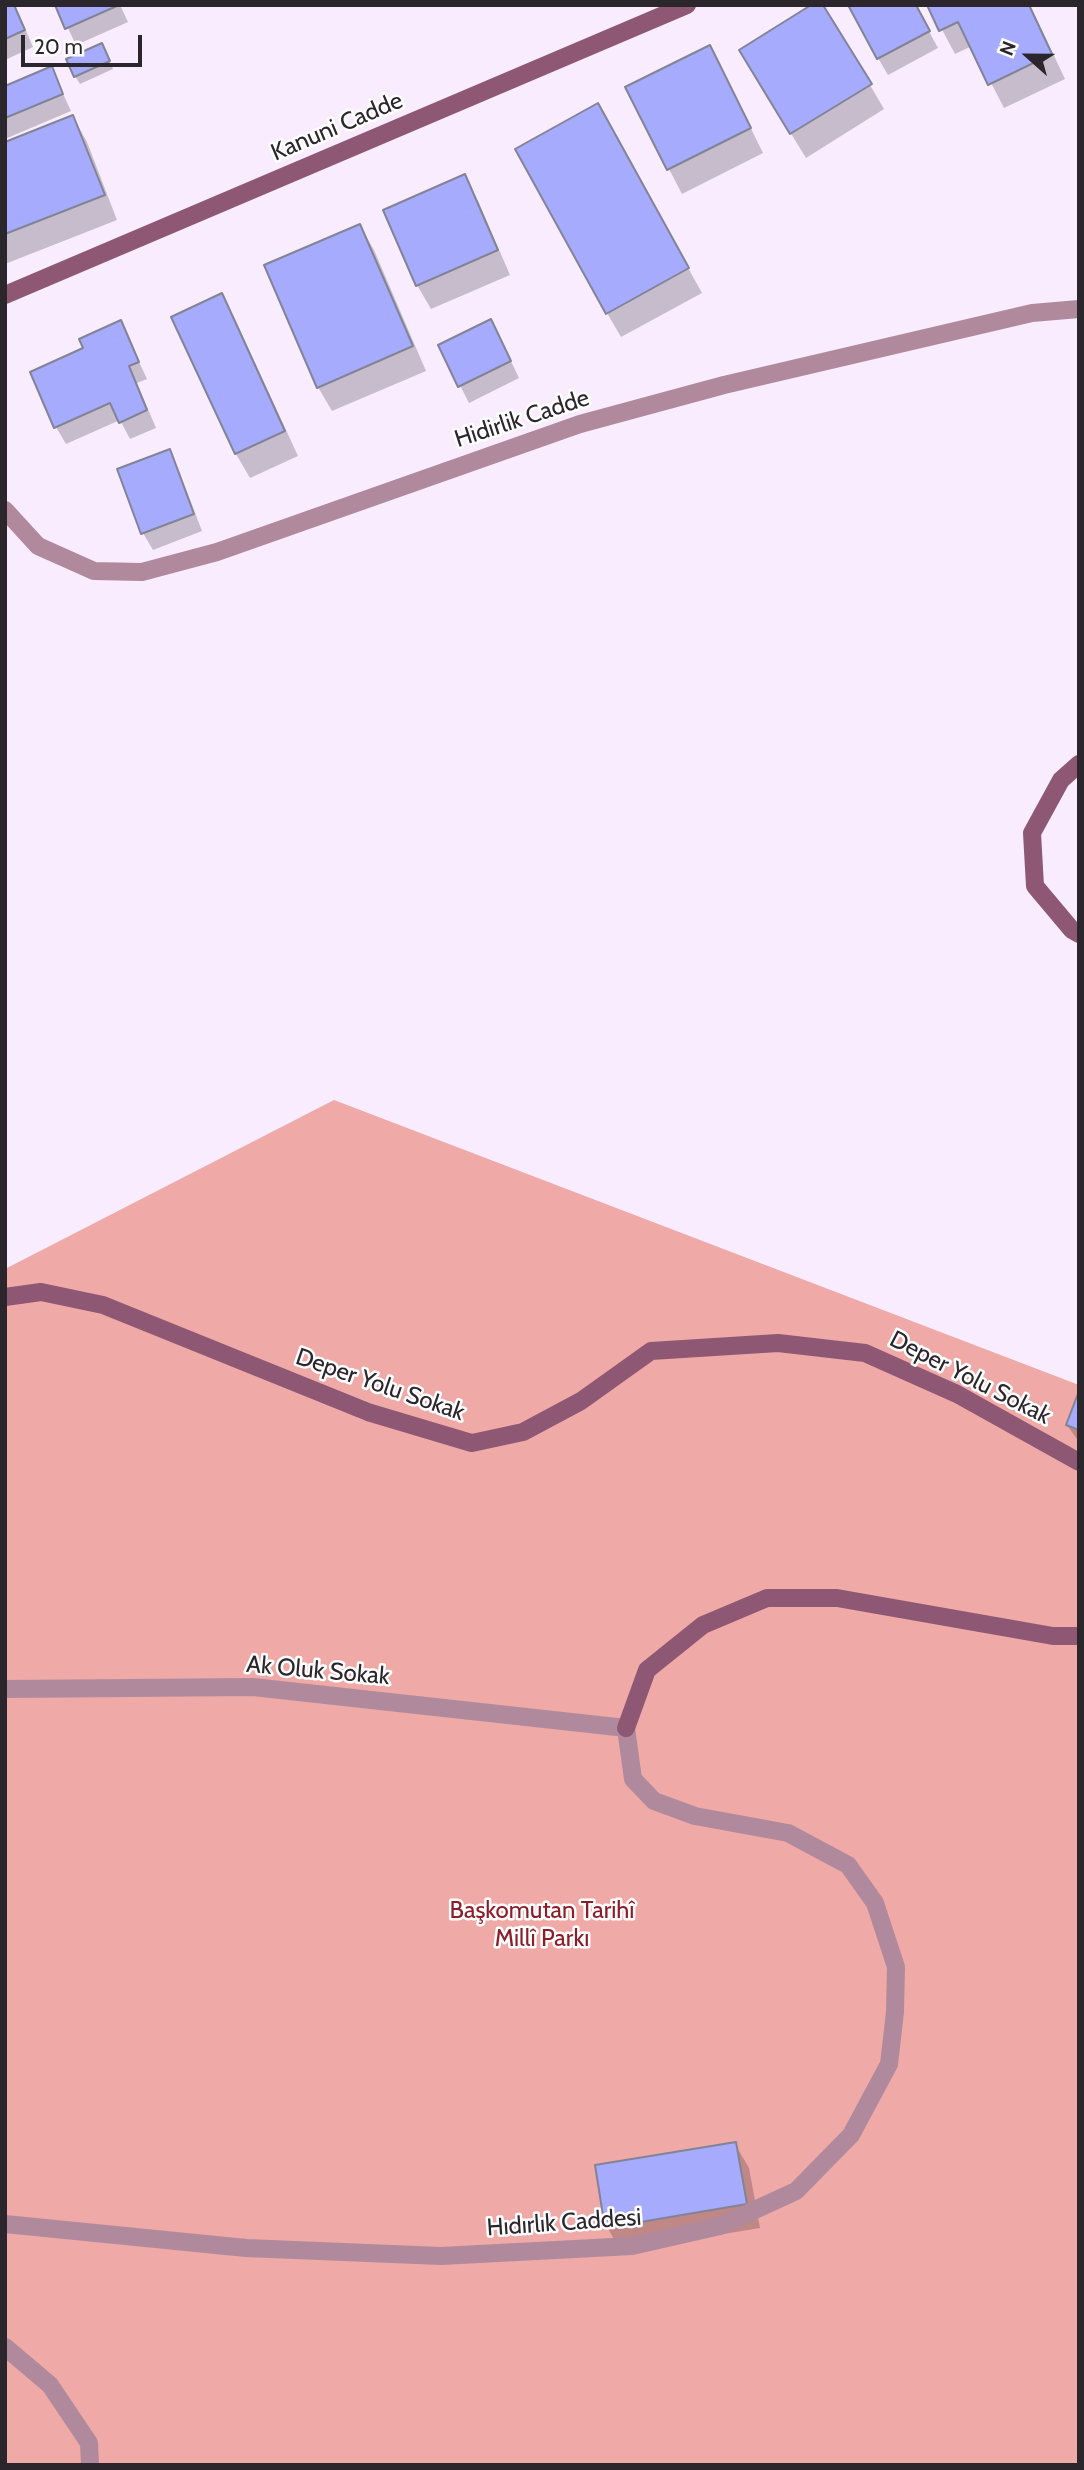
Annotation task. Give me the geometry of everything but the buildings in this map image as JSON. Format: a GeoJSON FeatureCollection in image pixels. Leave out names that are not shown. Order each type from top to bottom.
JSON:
{"type":"FeatureCollection","features":[{"type":"Feature","properties":{"kind":"street","name":"Kanuni Cadde"},"geometry":{"type":"LineString","coordinates":[[5,295],[687,5]]}},
{"type":"Feature","properties":{"kind":"street","name":"Hidirlik Cadde"},"geometry":{"type":"LineString","coordinates":[[5,510],[38,545],[94,571],[142,572],[217,552],[580,424],[724,385],[1032,313],[1079,309]]}},
{"type":"Feature","properties":{"kind":"street"},"geometry":{"type":"LineString","coordinates":[[1079,764],[1061,780],[1032,833],[1035,886],[1072,930],[1079,934]]}},
{"type":"Feature","properties":{"kind":"street","name":"Deper Yolu Sokak"},"geometry":{"type":"LineString","coordinates":[[5,1297],[41,1292],[103,1305],[368,1412],[472,1443],[523,1432],[581,1401],[651,1351],[778,1343],[865,1353],[957,1394],[1079,1462]]}},
{"type":"Feature","properties":{"kind":"street"},"geometry":{"type":"LineString","coordinates":[[626,1728],[647,1670],[703,1625],[766,1598],[837,1598],[1053,1636],[1079,1636]]}},
{"type":"Feature","properties":{"kind":"street","name":"Ak Oluk Sokak"},"geometry":{"type":"LineString","coordinates":[[5,1689],[253,1688],[626,1728]]}},
{"type":"Feature","properties":{"kind":"street","name":"Hıdırlık Caddesi"},"geometry":{"type":"LineString","coordinates":[[5,2224],[246,2248],[442,2256],[632,2246],[720,2225],[796,2191],[851,2135],[889,2064],[895,2012],[896,1967],[875,1903],[848,1864],[788,1833],[695,1816],[654,1801],[633,1779],[626,1728]]}},
{"type":"Feature","properties":{"kind":"street"},"geometry":{"type":"LineString","coordinates":[[5,2347],[50,2385],[89,2443],[90,2465]]}},
{"type":"Feature","properties":{"kind":"green space","name":"Başkomutan Tarihî Millî Parkı"},"geometry":{"type":"Polygon","coordinates":[[[334,1100],[1079,1385],[1079,2465],[5,2465],[5,1269],[334,1100]]]}}]}
